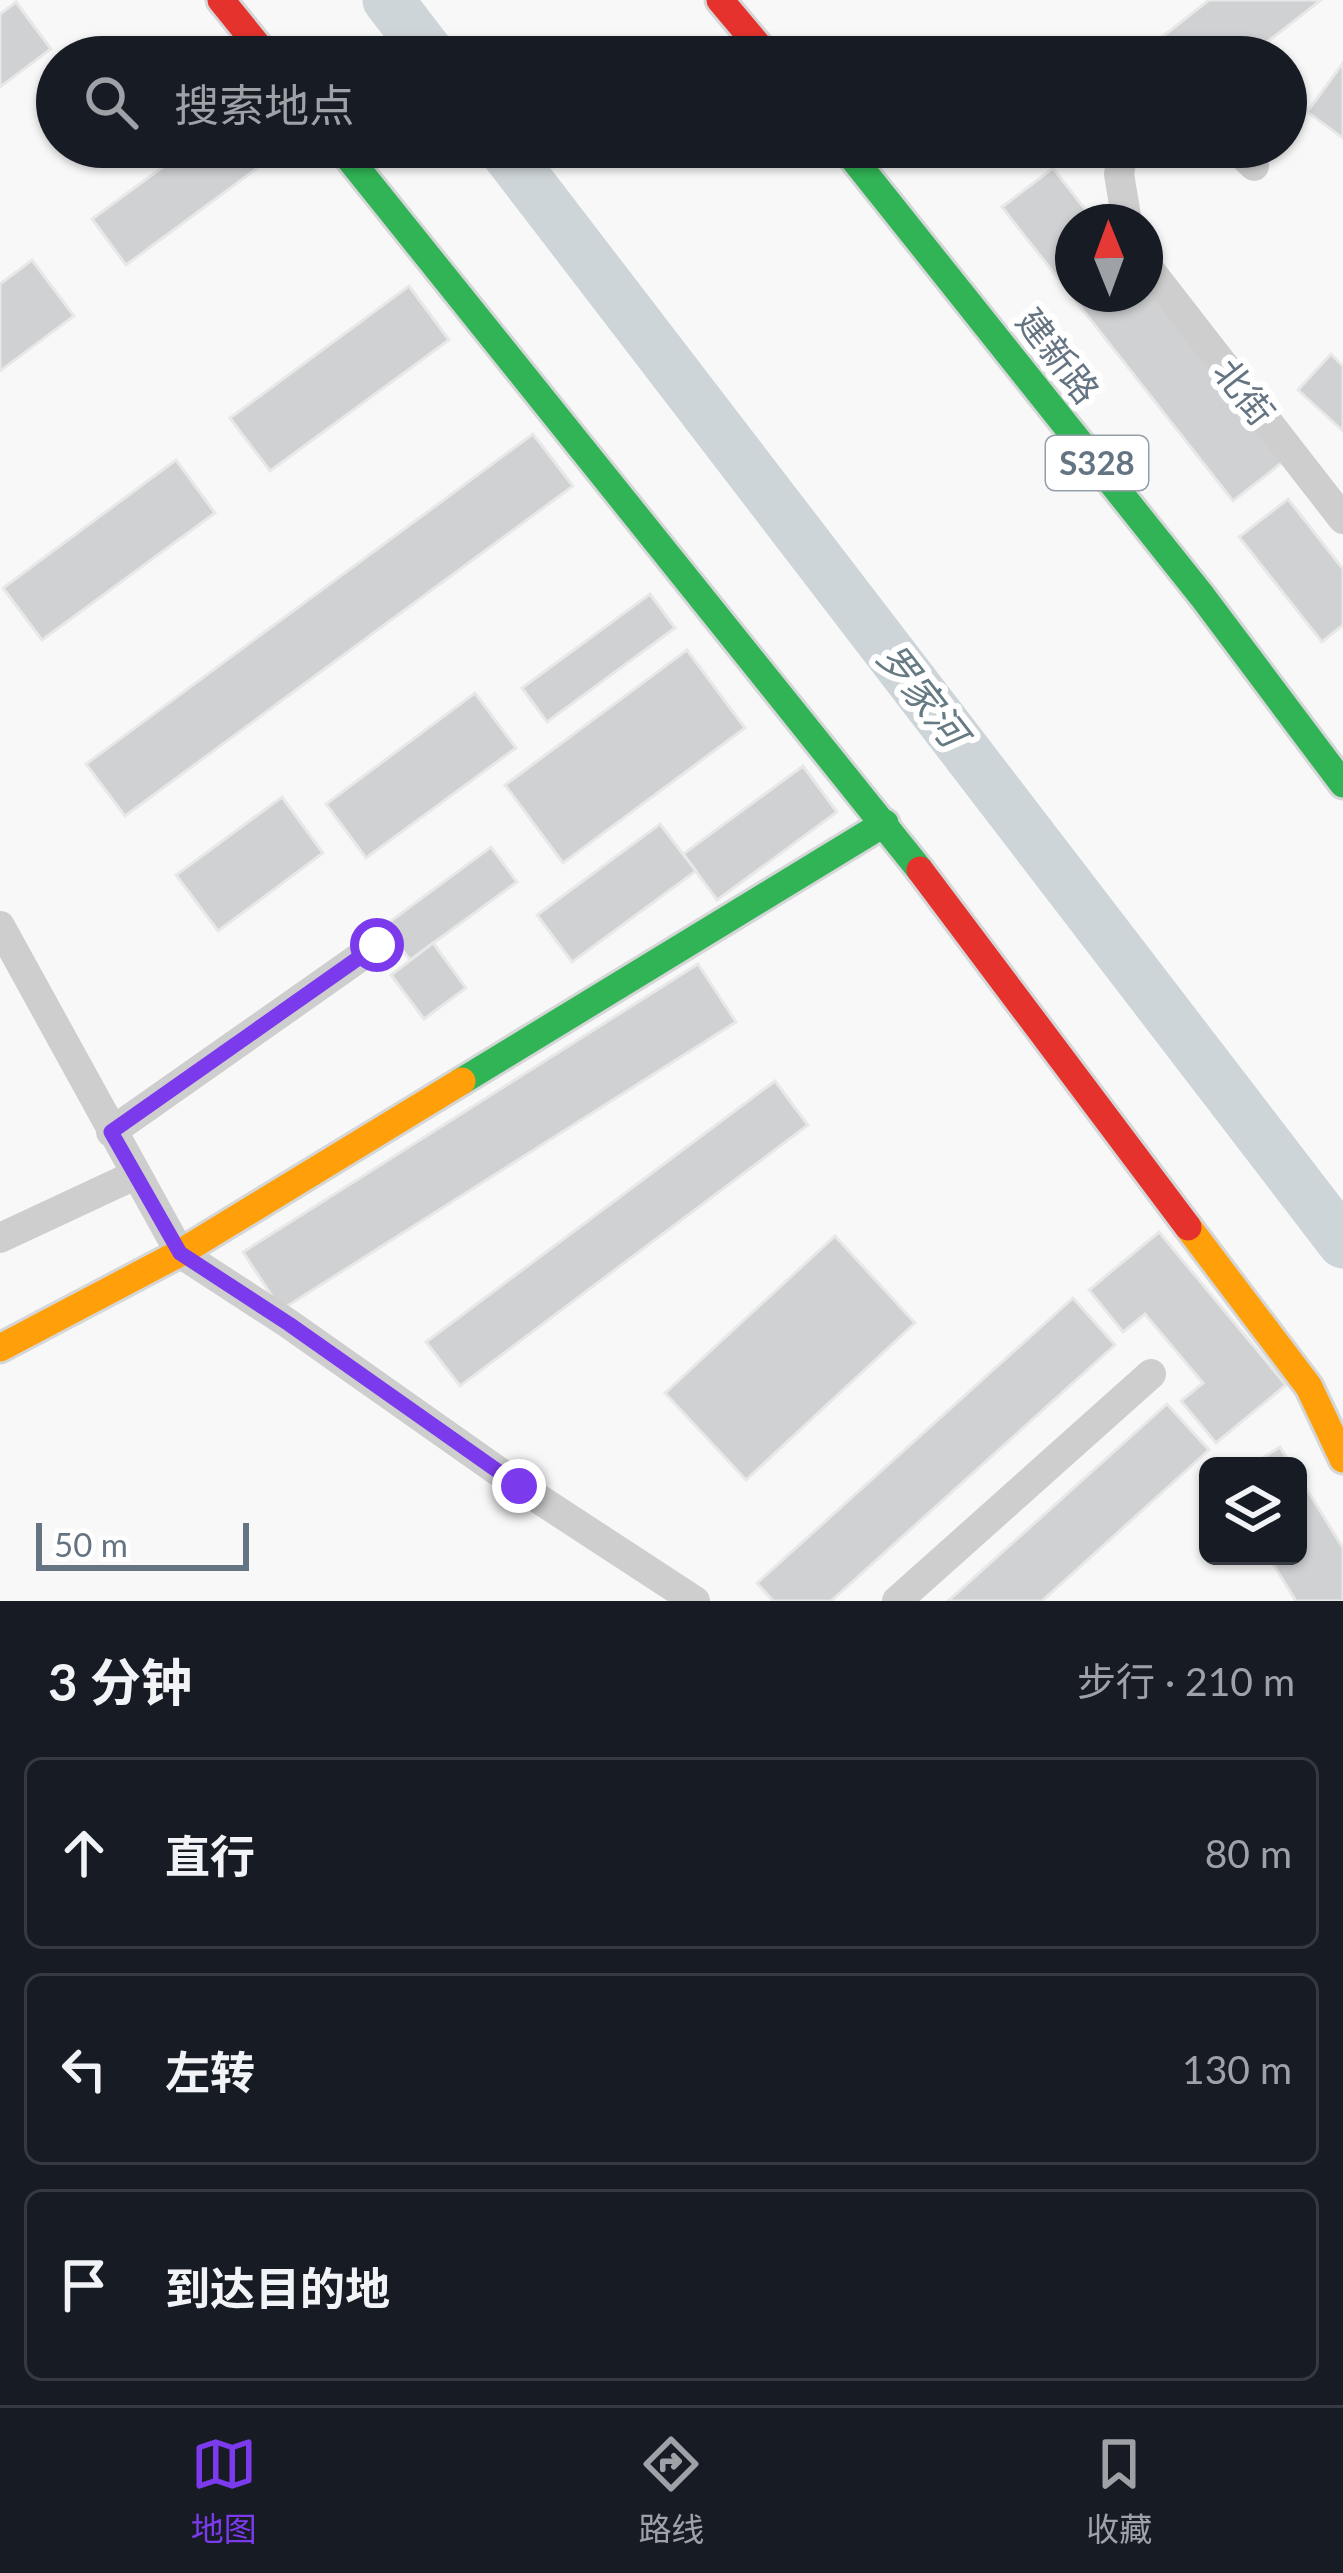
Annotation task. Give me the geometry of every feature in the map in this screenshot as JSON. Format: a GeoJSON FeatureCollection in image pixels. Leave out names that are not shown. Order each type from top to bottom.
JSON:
{"type":"FeatureCollection","features":[{"type":"Feature","properties":{"kind":"street"},"geometry":{"type":"LineString","coordinates":[[221,0],[250,36]]}},
{"type":"Feature","properties":{"kind":"street"},"geometry":{"type":"LineString","coordinates":[[719,0],[750,36]]}},
{"type":"Feature","properties":{"kind":"street"},"geometry":{"type":"LineString","coordinates":[[357,168],[885,823],[1309,1387],[1343,1459]]}},
{"type":"Feature","properties":{"kind":"street","name":"建新路"},"geometry":{"type":"LineString","coordinates":[[861,168],[1202,596],[1343,784]]}},
{"type":"Feature","properties":{"kind":"street"},"geometry":{"type":"LineString","coordinates":[[1120,168],[1124,204]]}},
{"type":"Feature","properties":{"kind":"street","name":"北街"},"geometry":{"type":"LineString","coordinates":[[1163,287],[1343,519]]}},
{"type":"Feature","properties":{"kind":"street"},"geometry":{"type":"LineString","coordinates":[[0,1348],[180,1253],[885,823]]}},
{"type":"Feature","properties":{"kind":"street"},"geometry":{"type":"LineString","coordinates":[[0,926],[180,1253],[695,1601]]}},
{"type":"Feature","properties":{"kind":"street"},"geometry":{"type":"LineString","coordinates":[[111,1132],[377,945]]}},
{"type":"Feature","properties":{"kind":"street"},"geometry":{"type":"LineString","coordinates":[[0,1238],[135,1175]]}},
{"type":"Feature","properties":{"kind":"street"},"geometry":{"type":"LineString","coordinates":[[897,1601],[1151,1374]]}},
{"type":"Feature","properties":{"kind":"building"},"geometry":{"type":"Polygon","coordinates":[[[1209,0],[1321,0],[1275,36],[1163,36],[1209,0]]]}},
{"type":"Feature","properties":{"kind":"building"},"geometry":{"type":"Polygon","coordinates":[[[16,2],[41,36],[36,36],[36,60],[0,87],[0,14],[16,2]]]}},
{"type":"Feature","properties":{"kind":"building"},"geometry":{"type":"Polygon","coordinates":[[[1343,63],[1343,138],[1307,112],[1343,63]]]}},
{"type":"Feature","properties":{"kind":"building"},"geometry":{"type":"Polygon","coordinates":[[[161,168],[258,168],[126,265],[92,219],[161,168]]]}},
{"type":"Feature","properties":{"kind":"building"},"geometry":{"type":"Polygon","coordinates":[[[1053,168],[1081,204],[1055,204],[1055,274],[1002,207],[1053,168]]]}},
{"type":"Feature","properties":{"kind":"building"},"geometry":{"type":"Polygon","coordinates":[[[32,260],[74,316],[0,371],[0,284],[32,260]]]}},
{"type":"Feature","properties":{"kind":"building"},"geometry":{"type":"Polygon","coordinates":[[[409,286],[449,340],[270,471],[230,418],[409,286]]]}},
{"type":"Feature","properties":{"kind":"building"},"geometry":{"type":"Polygon","coordinates":[[[1163,309],[1283,462],[1233,501],[1084,312],[1163,309]]]}},
{"type":"Feature","properties":{"kind":"building"},"geometry":{"type":"Polygon","coordinates":[[[1331,354],[1343,366],[1343,431],[1298,390],[1331,354]]]}},
{"type":"Feature","properties":{"kind":"building"},"geometry":{"type":"Polygon","coordinates":[[[533,434],[573,486],[125,816],[86,764],[533,434]]]}},
{"type":"Feature","properties":{"kind":"building"},"geometry":{"type":"Polygon","coordinates":[[[176,460],[215,513],[42,640],[3,588],[176,460]]]}},
{"type":"Feature","properties":{"kind":"building"},"geometry":{"type":"Polygon","coordinates":[[[1288,499],[1343,569],[1343,625],[1322,642],[1239,537],[1288,499]]]}},
{"type":"Feature","properties":{"kind":"building"},"geometry":{"type":"Polygon","coordinates":[[[650,594],[675,628],[547,722],[522,688],[650,594]]]}},
{"type":"Feature","properties":{"kind":"building"},"geometry":{"type":"Polygon","coordinates":[[[687,650],[745,728],[563,863],[505,785],[687,650]]]}},
{"type":"Feature","properties":{"kind":"building"},"geometry":{"type":"Polygon","coordinates":[[[475,693],[516,748],[366,858],[326,804],[475,693]]]}},
{"type":"Feature","properties":{"kind":"building"},"geometry":{"type":"Polygon","coordinates":[[[803,766],[837,812],[717,900],[683,854],[803,766]]]}},
{"type":"Feature","properties":{"kind":"building"},"geometry":{"type":"Polygon","coordinates":[[[282,797],[323,853],[218,931],[176,875],[282,797]]]}},
{"type":"Feature","properties":{"kind":"building"},"geometry":{"type":"Polygon","coordinates":[[[660,824],[696,871],[572,962],[537,915],[660,824]]]}},
{"type":"Feature","properties":{"kind":"building"},"geometry":{"type":"Polygon","coordinates":[[[491,847],[517,882],[410,960],[384,926],[491,847]]]}},
{"type":"Feature","properties":{"kind":"building"},"geometry":{"type":"Polygon","coordinates":[[[433,943],[466,988],[424,1019],[391,975],[433,943]]]}},
{"type":"Feature","properties":{"kind":"building"},"geometry":{"type":"Polygon","coordinates":[[[698,964],[736,1022],[281,1310],[243,1252],[698,964]]]}},
{"type":"Feature","properties":{"kind":"building"},"geometry":{"type":"Polygon","coordinates":[[[775,1081],[808,1125],[460,1386],[426,1342],[775,1081]]]}},
{"type":"Feature","properties":{"kind":"building"},"geometry":{"type":"Polygon","coordinates":[[[1159,1232],[1286,1385],[1216,1443],[1181,1401],[1203,1383],[1145,1314],[1123,1332],[1089,1290],[1159,1232]]]}},
{"type":"Feature","properties":{"kind":"building"},"geometry":{"type":"Polygon","coordinates":[[[835,1236],[915,1323],[746,1480],[665,1393],[835,1236]]]}},
{"type":"Feature","properties":{"kind":"building"},"geometry":{"type":"Polygon","coordinates":[[[1073,1298],[1115,1345],[831,1601],[773,1601],[757,1583],[1073,1298]]]}},
{"type":"Feature","properties":{"kind":"building"},"geometry":{"type":"Polygon","coordinates":[[[1167,1404],[1209,1450],[1042,1601],[948,1601],[1167,1404]]]}},
{"type":"Feature","properties":{"kind":"building"},"geometry":{"type":"Polygon","coordinates":[[[1280,1447],[1286,1457],[1264,1457],[1280,1447]]]}},
{"type":"Feature","properties":{"kind":"building"},"geometry":{"type":"Polygon","coordinates":[[[1307,1490],[1343,1548],[1343,1601],[1296,1601],[1274,1565],[1307,1565],[1307,1490]]]}},
{"type":"Feature","properties":{"kind":"waterway","name":"罗家河"},"geometry":{"type":"LineString","coordinates":[[388,0],[416,36]]}},
{"type":"Feature","properties":{"kind":"waterway","name":"罗家河"},"geometry":{"type":"LineString","coordinates":[[518,168],[1343,1243]]}},
{"type":"Feature","properties":{"kind":"traffic: fast"},"geometry":{"type":"LineString","coordinates":[[357,168],[920,870]]}},
{"type":"Feature","properties":{"kind":"traffic: fast"},"geometry":{"type":"LineString","coordinates":[[861,168],[1202,596],[1343,784]]}},
{"type":"Feature","properties":{"kind":"traffic: fast"},"geometry":{"type":"LineString","coordinates":[[462,1081],[885,823]]}},
{"type":"Feature","properties":{"kind":"traffic: slow"},"geometry":{"type":"LineString","coordinates":[[0,1348],[180,1253],[462,1081]]}},
{"type":"Feature","properties":{"kind":"traffic: slow"},"geometry":{"type":"LineString","coordinates":[[1188,1227],[1309,1387],[1343,1459]]}},
{"type":"Feature","properties":{"kind":"traffic: jam"},"geometry":{"type":"LineString","coordinates":[[221,0],[250,36]]}},
{"type":"Feature","properties":{"kind":"traffic: jam"},"geometry":{"type":"LineString","coordinates":[[720,0],[750,36]]}},
{"type":"Feature","properties":{"kind":"traffic: jam"},"geometry":{"type":"LineString","coordinates":[[920,870],[1188,1227]]}},
{"type":"Feature","properties":{"kind":"route"},"geometry":{"type":"LineString","coordinates":[[377,945],[111,1132],[180,1253],[519,1486]]}}]}
